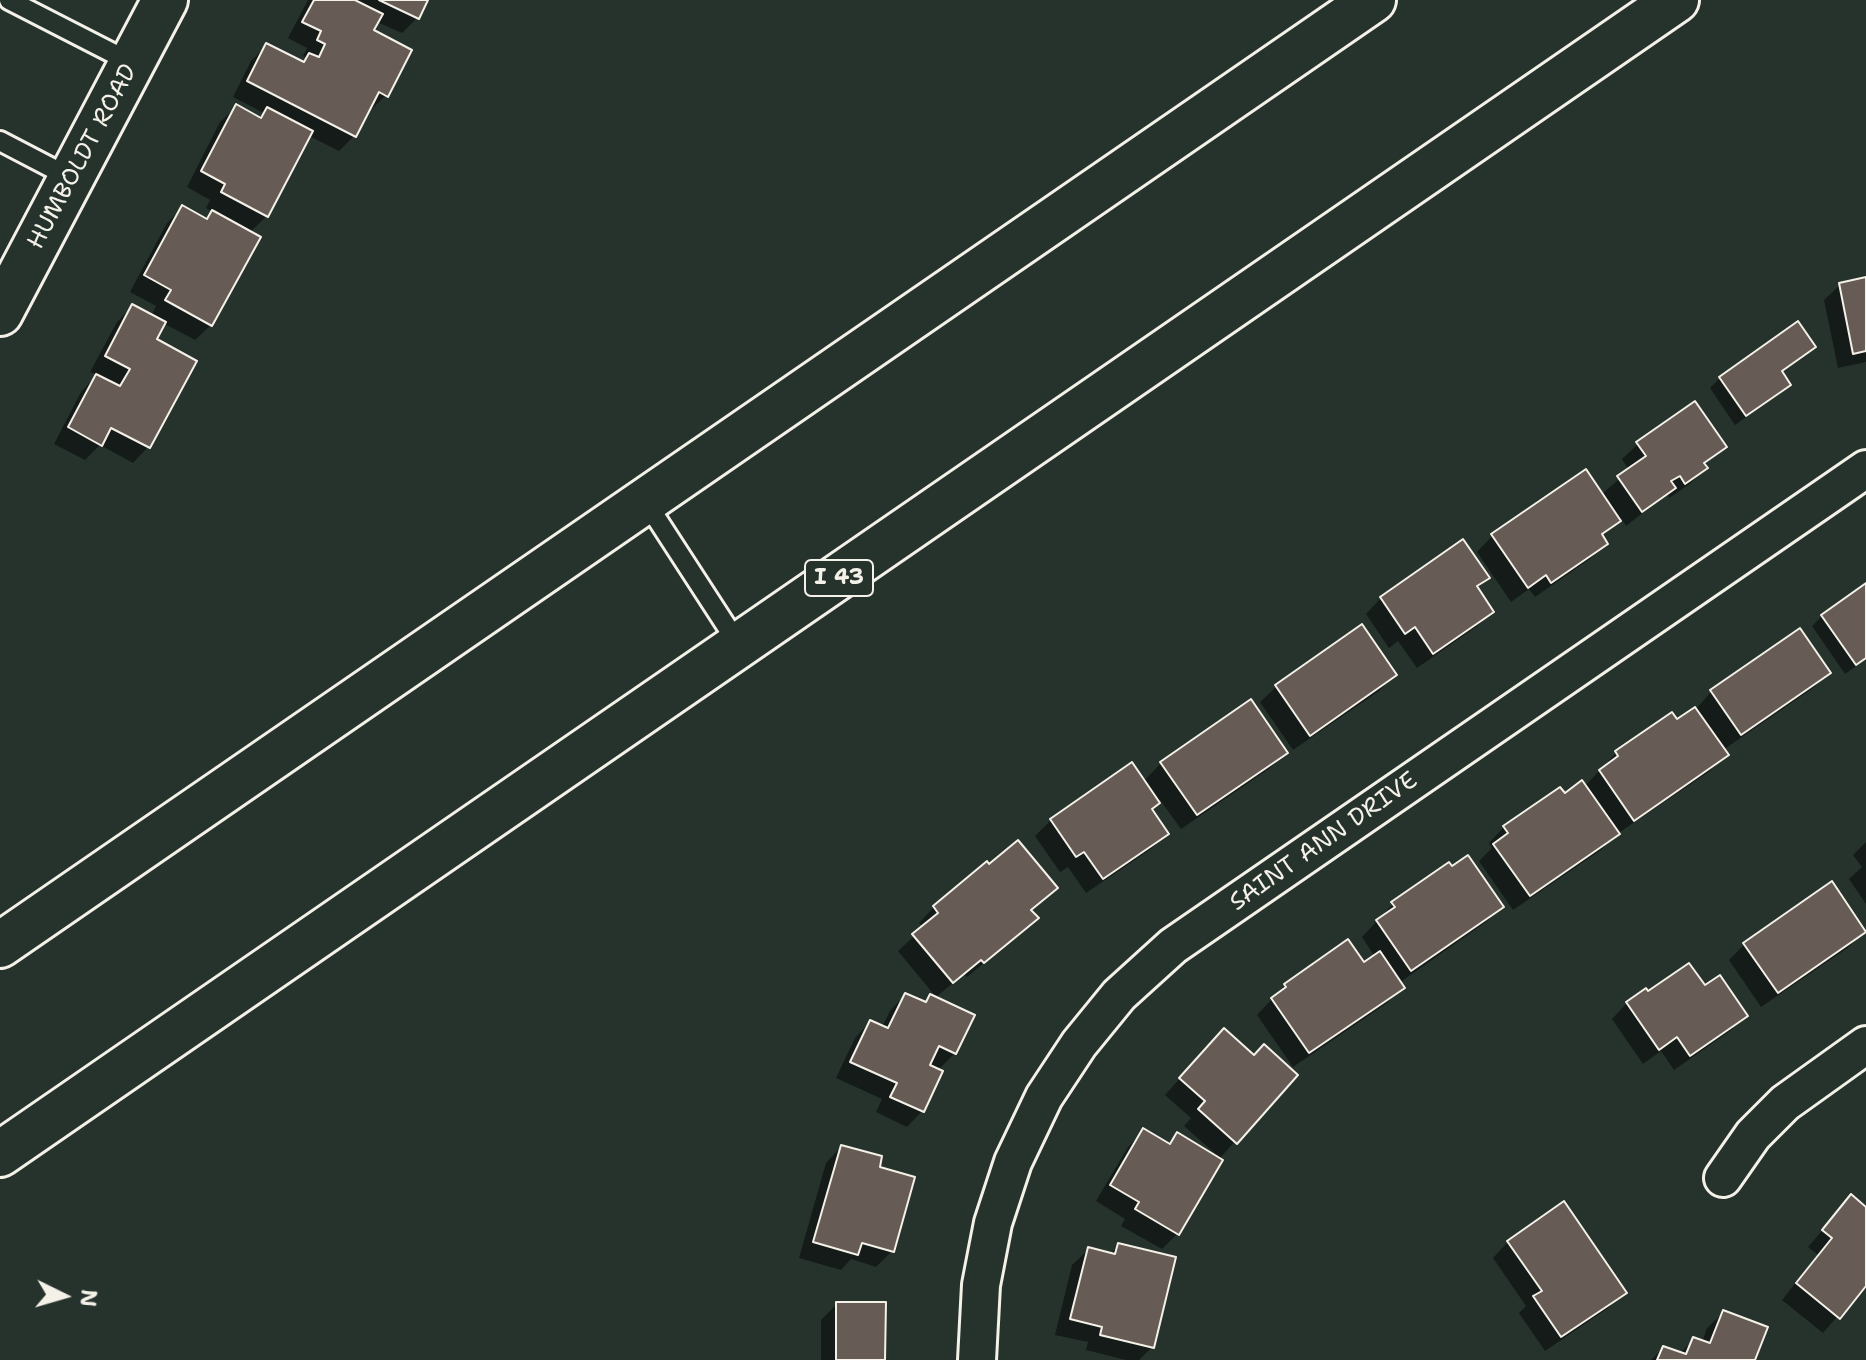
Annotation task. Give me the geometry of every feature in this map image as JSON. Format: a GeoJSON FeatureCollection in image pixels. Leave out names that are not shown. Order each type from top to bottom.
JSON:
{"type":"FeatureCollection","features":[{"type":"Feature","properties":{"kind":"main road","name":"HUMBOLDT ROAD"},"geometry":{"type":"LineString","coordinates":[[4,296],[71,178],[165,0]]}},
{"type":"Feature","properties":{"kind":"main road"},"geometry":{"type":"LineString","coordinates":[[0,945],[1373,0]]}},
{"type":"Feature","properties":{"kind":"main road"},"geometry":{"type":"LineString","coordinates":[[1659,11],[1710,0]]}},
{"type":"Feature","properties":{"kind":"main road","name":"I 43"},"geometry":{"type":"LineString","coordinates":[[0,1154],[1659,11]]}},
{"type":"Feature","properties":{"kind":"street","name":"SAINT ANN DRIVE"},"geometry":{"type":"LineString","coordinates":[[977,1360],[981,1285],[993,1223],[1013,1162],[1044,1097],[1079,1044],[1119,995],[1173,946],[1866,469]]}},
{"type":"Feature","properties":{"kind":"street"},"geometry":{"type":"LineString","coordinates":[[1723,1178],[1753,1135],[1785,1103],[1866,1045]]}},
{"type":"Feature","properties":{"kind":"lane"},"geometry":{"type":"LineString","coordinates":[[9,0],[132,63]]}},
{"type":"Feature","properties":{"kind":"lane"},"geometry":{"type":"LineString","coordinates":[[0,141],[71,178]]}},
{"type":"Feature","properties":{"kind":"lane"},"geometry":{"type":"LineString","coordinates":[[646,502],[740,647]]}},
{"type":"Feature","properties":{"kind":"building"},"geometry":{"type":"Polygon","coordinates":[[[314,0],[355,0],[383,14],[374,30],[412,50],[388,97],[379,92],[356,137],[247,81],[266,43],[304,62],[309,53],[319,57],[325,44],[317,40],[321,31],[302,22],[314,0]]]}},
{"type":"Feature","properties":{"kind":"building"},"geometry":{"type":"Polygon","coordinates":[[[379,0],[428,0],[419,19],[379,0]]]}},
{"type":"Feature","properties":{"kind":"building"},"geometry":{"type":"Polygon","coordinates":[[[236,104],[261,118],[267,107],[313,131],[268,217],[221,192],[225,184],[201,171],[236,104]]]}},
{"type":"Feature","properties":{"kind":"building"},"geometry":{"type":"Polygon","coordinates":[[[182,205],[207,219],[212,210],[261,237],[212,326],[165,300],[171,290],[144,275],[182,205]]]}},
{"type":"Feature","properties":{"kind":"building"},"geometry":{"type":"Polygon","coordinates":[[[1866,277],[1866,351],[1853,354],[1839,283],[1866,277]]]}},
{"type":"Feature","properties":{"kind":"building"},"geometry":{"type":"Polygon","coordinates":[[[132,304],[166,322],[157,339],[197,361],[150,448],[111,428],[102,446],[68,427],[96,374],[120,386],[130,369],[105,356],[132,304]]]}},
{"type":"Feature","properties":{"kind":"building"},"geometry":{"type":"Polygon","coordinates":[[[1798,321],[1816,347],[1782,371],[1791,385],[1746,416],[1719,377],[1798,321]]]}},
{"type":"Feature","properties":{"kind":"building"},"geometry":{"type":"Polygon","coordinates":[[[1695,401],[1727,447],[1704,463],[1708,468],[1685,484],[1680,476],[1671,481],[1676,488],[1642,512],[1617,476],[1646,456],[1636,442],[1695,401]]]}},
{"type":"Feature","properties":{"kind":"building"},"geometry":{"type":"Polygon","coordinates":[[[1586,469],[1621,521],[1602,534],[1608,544],[1551,583],[1546,575],[1528,588],[1491,534],[1586,469]]]}},
{"type":"Feature","properties":{"kind":"building"},"geometry":{"type":"Polygon","coordinates":[[[1463,539],[1490,578],[1477,586],[1494,612],[1433,654],[1415,627],[1405,634],[1380,597],[1463,539]]]}},
{"type":"Feature","properties":{"kind":"building"},"geometry":{"type":"Polygon","coordinates":[[[1866,583],[1866,658],[1856,665],[1821,615],[1866,583]]]}},
{"type":"Feature","properties":{"kind":"building"},"geometry":{"type":"Polygon","coordinates":[[[1362,624],[1397,675],[1310,736],[1275,685],[1362,624]]]}},
{"type":"Feature","properties":{"kind":"building"},"geometry":{"type":"Polygon","coordinates":[[[1800,628],[1831,673],[1741,735],[1710,690],[1800,628]]]}},
{"type":"Feature","properties":{"kind":"building"},"geometry":{"type":"Polygon","coordinates":[[[1251,699],[1288,753],[1197,815],[1160,762],[1251,699]]]}},
{"type":"Feature","properties":{"kind":"building"},"geometry":{"type":"Polygon","coordinates":[[[1695,707],[1729,755],[1634,821],[1599,770],[1618,756],[1615,751],[1672,712],[1677,719],[1695,707]]]}},
{"type":"Feature","properties":{"kind":"building"},"geometry":{"type":"Polygon","coordinates":[[[1132,762],[1160,803],[1152,809],[1169,834],[1103,879],[1084,852],[1076,857],[1050,819],[1132,762]]]}},
{"type":"Feature","properties":{"kind":"building"},"geometry":{"type":"Polygon","coordinates":[[[1582,780],[1620,834],[1530,896],[1493,844],[1508,833],[1503,826],[1560,787],[1565,793],[1582,780]]]}},
{"type":"Feature","properties":{"kind":"building"},"geometry":{"type":"Polygon","coordinates":[[[1018,840],[1058,888],[1031,910],[1039,918],[984,963],[981,960],[953,983],[912,934],[938,913],[933,906],[987,861],[989,864],[1018,840]]]}},
{"type":"Feature","properties":{"kind":"building"},"geometry":{"type":"Polygon","coordinates":[[[1468,855],[1504,907],[1411,971],[1376,920],[1395,907],[1391,902],[1449,862],[1452,866],[1468,855]]]}},
{"type":"Feature","properties":{"kind":"building"},"geometry":{"type":"Polygon","coordinates":[[[1832,881],[1866,932],[1778,993],[1743,943],[1832,881]]]}},
{"type":"Feature","properties":{"kind":"building"},"geometry":{"type":"Polygon","coordinates":[[[1348,939],[1364,962],[1380,951],[1405,988],[1309,1053],[1271,998],[1286,987],[1284,984],[1348,939]]]}},
{"type":"Feature","properties":{"kind":"building"},"geometry":{"type":"Polygon","coordinates":[[[1689,963],[1705,985],[1720,975],[1748,1016],[1690,1056],[1677,1037],[1659,1050],[1626,1002],[1689,963]]]}},
{"type":"Feature","properties":{"kind":"building"},"geometry":{"type":"Polygon","coordinates":[[[905,993],[926,1002],[930,994],[975,1015],[956,1054],[939,1046],[930,1065],[943,1071],[924,1112],[890,1097],[897,1083],[850,1062],[870,1020],[888,1028],[905,993]]]}},
{"type":"Feature","properties":{"kind":"building"},"geometry":{"type":"Polygon","coordinates":[[[1224,1028],[1254,1055],[1264,1044],[1298,1075],[1237,1144],[1198,1109],[1205,1101],[1179,1078],[1224,1028]]]}},
{"type":"Feature","properties":{"kind":"building"},"geometry":{"type":"Polygon","coordinates":[[[1143,1128],[1170,1144],[1177,1132],[1223,1160],[1179,1235],[1135,1209],[1139,1202],[1110,1185],[1143,1128]]]}},
{"type":"Feature","properties":{"kind":"building"},"geometry":{"type":"Polygon","coordinates":[[[841,1145],[882,1156],[880,1167],[915,1177],[894,1252],[862,1243],[858,1255],[813,1242],[841,1145]]]}},
{"type":"Feature","properties":{"kind":"building"},"geometry":{"type":"Polygon","coordinates":[[[1851,1194],[1866,1207],[1866,1286],[1840,1319],[1796,1283],[1832,1238],[1822,1230],[1851,1194]]]}},
{"type":"Feature","properties":{"kind":"building"},"geometry":{"type":"Polygon","coordinates":[[[1564,1201],[1627,1293],[1561,1337],[1533,1296],[1542,1291],[1507,1241],[1564,1201]]]}},
{"type":"Feature","properties":{"kind":"building"},"geometry":{"type":"Polygon","coordinates":[[[1118,1243],[1176,1257],[1154,1348],[1100,1335],[1102,1327],[1070,1319],[1088,1247],[1115,1254],[1118,1243]]]}},
{"type":"Feature","properties":{"kind":"building"},"geometry":{"type":"Polygon","coordinates":[[[836,1302],[886,1302],[885,1360],[836,1360],[836,1302]]]}},
{"type":"Feature","properties":{"kind":"building"},"geometry":{"type":"Polygon","coordinates":[[[1723,1310],[1768,1327],[1755,1360],[1657,1360],[1663,1346],[1686,1354],[1693,1337],[1710,1343],[1723,1310]]]}}]}
